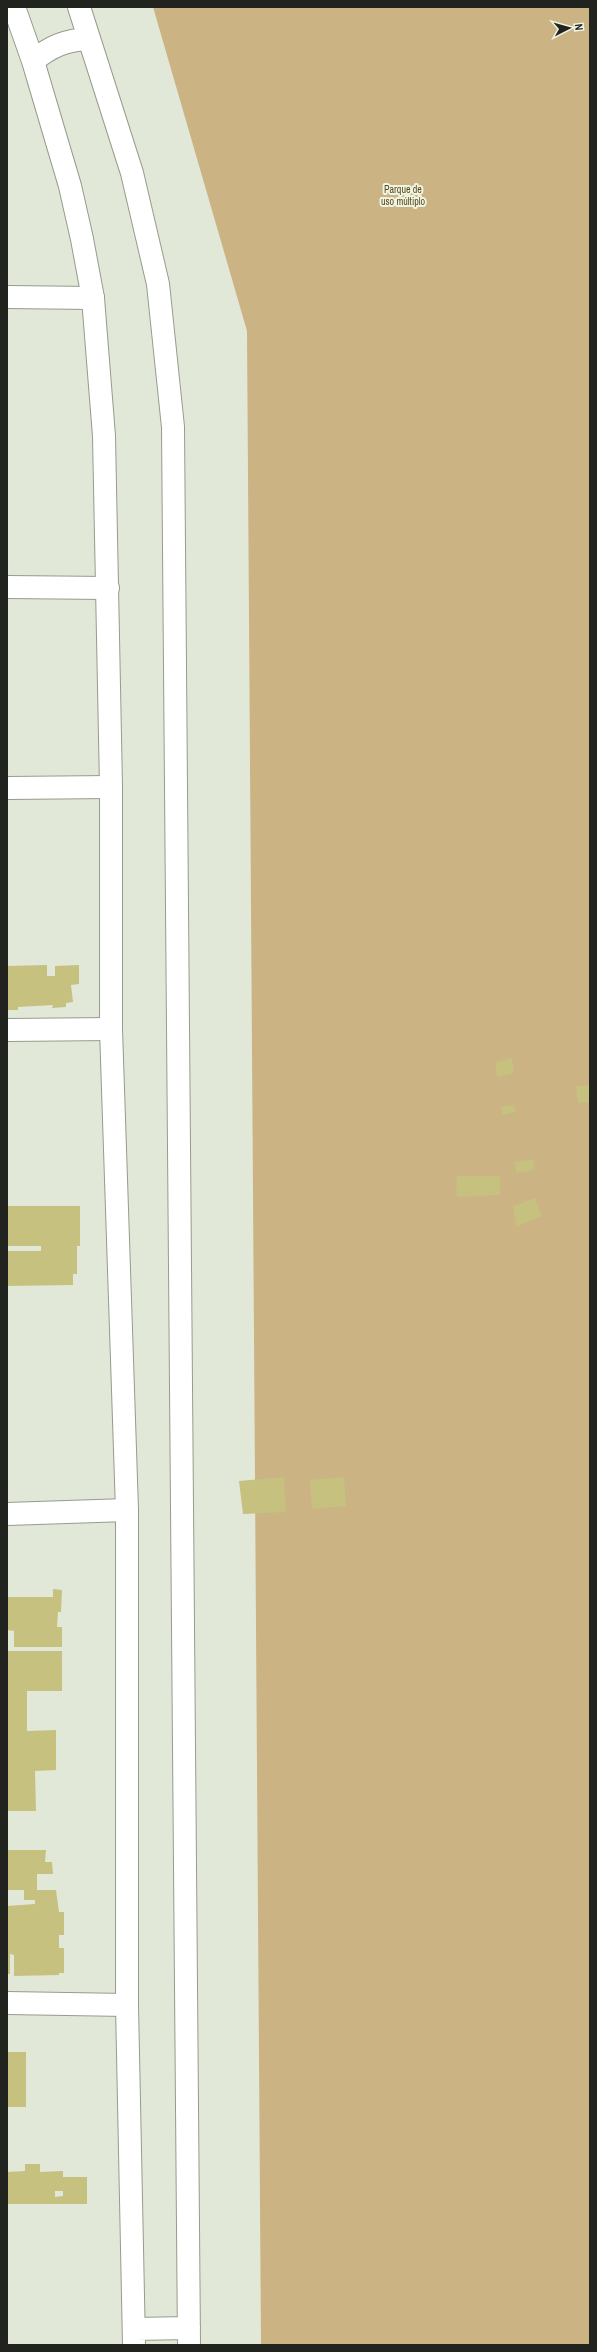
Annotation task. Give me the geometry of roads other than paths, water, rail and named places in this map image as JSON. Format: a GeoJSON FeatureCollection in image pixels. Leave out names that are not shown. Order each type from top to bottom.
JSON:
{"type":"FeatureCollection","features":[{"type":"Feature","properties":{"kind":"street"},"geometry":{"type":"LineString","coordinates":[[16,7],[70,186],[82,239],[93,298],[104,436],[111,787],[111,1028],[127,1510],[127,2004],[134,2337],[189,2337],[173,427],[158,284],[132,174],[79,7]]}},
{"type":"Feature","properties":{"kind":"street"},"geometry":{"type":"LineString","coordinates":[[33,61],[58,44],[74,39],[89,39]]}},
{"type":"Feature","properties":{"kind":"street"},"geometry":{"type":"LineString","coordinates":[[7,297],[93,298]]}},
{"type":"Feature","properties":{"kind":"street"},"geometry":{"type":"LineString","coordinates":[[7,587],[108,588]]}},
{"type":"Feature","properties":{"kind":"street"},"geometry":{"type":"LineString","coordinates":[[7,788],[111,787]]}},
{"type":"Feature","properties":{"kind":"street"},"geometry":{"type":"LineString","coordinates":[[7,1030],[111,1028]]}},
{"type":"Feature","properties":{"kind":"street"},"geometry":{"type":"LineString","coordinates":[[7,1514],[127,1510]]}},
{"type":"Feature","properties":{"kind":"street"},"geometry":{"type":"LineString","coordinates":[[7,2003],[127,2004]]}},
{"type":"Feature","properties":{"kind":"park label","name":"Parque de uso múltiplo"},"geometry":{"type":"Point","coordinates":[403,194]}}]}
